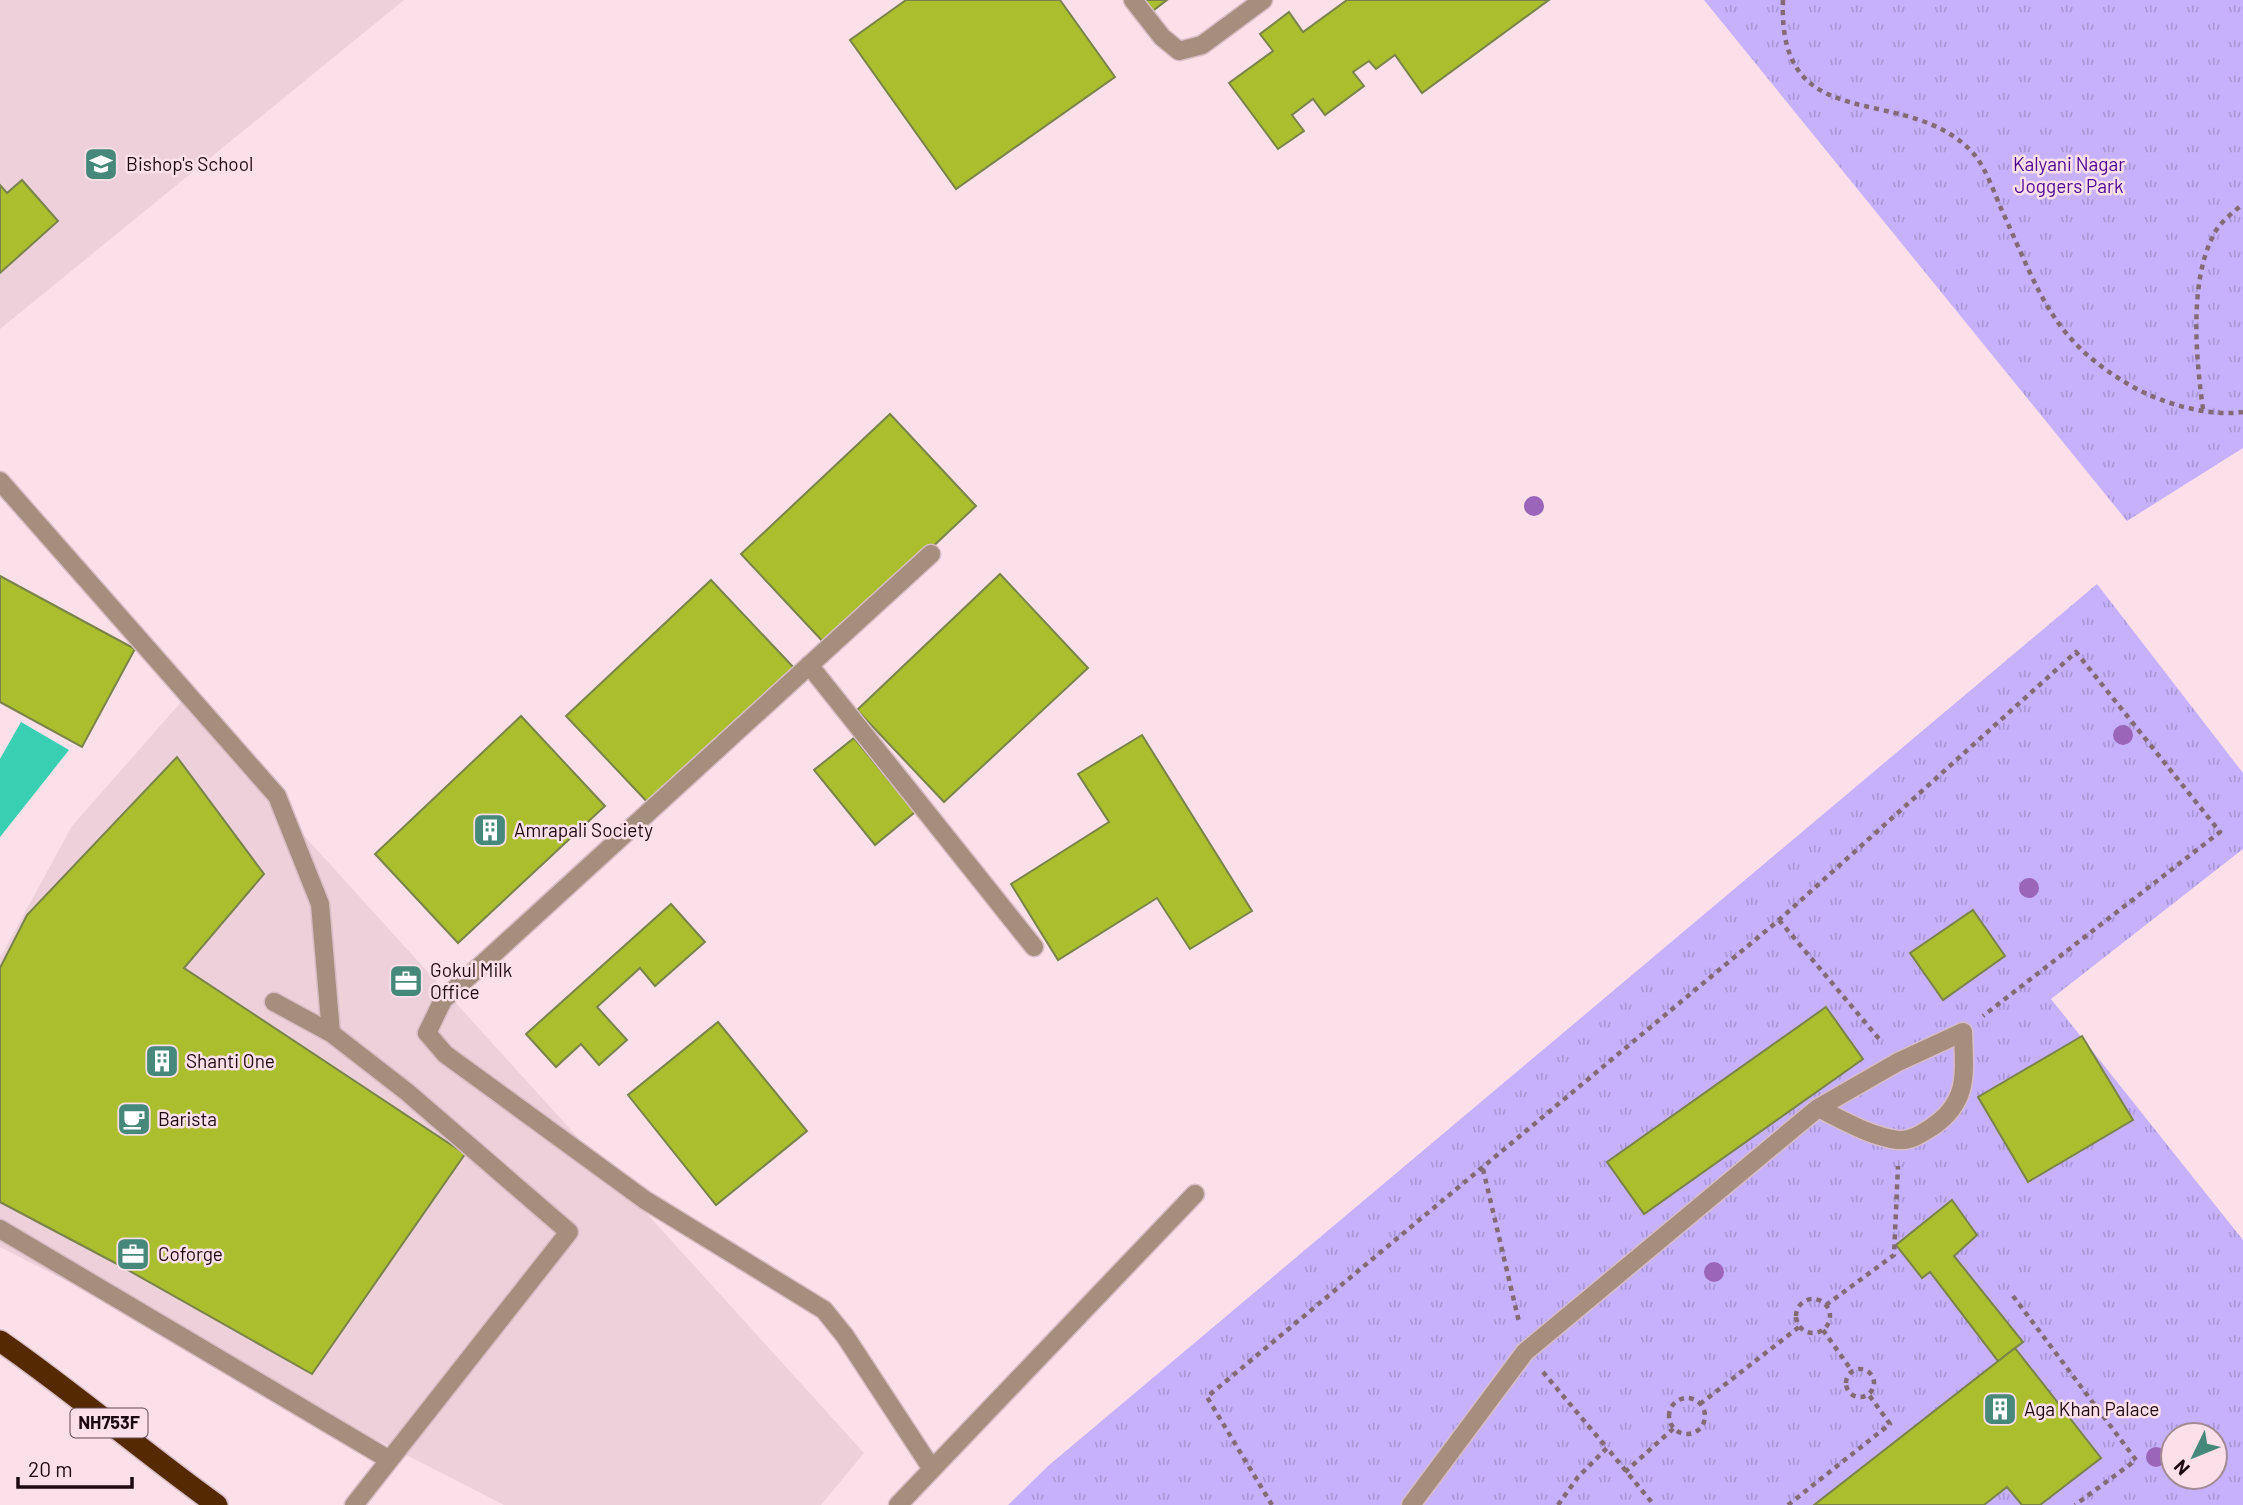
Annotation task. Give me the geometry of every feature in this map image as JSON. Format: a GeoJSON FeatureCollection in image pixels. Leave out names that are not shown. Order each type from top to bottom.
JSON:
{"type":"FeatureCollection","features":[{"type":"Feature","properties":{"kind":"highway","name":"NH753F"},"geometry":{"type":"LineString","coordinates":[[0,1341],[52,1377],[156,1462],[217,1505]]}},
{"type":"Feature","properties":{"kind":"street"},"geometry":{"type":"LineString","coordinates":[[1133,0],[1162,37],[1179,51],[1202,45],[1263,0]]}},
{"type":"Feature","properties":{"kind":"street"},"geometry":{"type":"LineString","coordinates":[[0,481],[277,796],[320,904],[331,1033]]}},
{"type":"Feature","properties":{"kind":"street"},"geometry":{"type":"LineString","coordinates":[[931,554],[443,1000],[427,1032],[445,1054],[606,1173],[824,1310],[845,1336],[932,1469]]}},
{"type":"Feature","properties":{"kind":"street"},"geometry":{"type":"LineString","coordinates":[[809,665],[1034,947]]}},
{"type":"Feature","properties":{"kind":"street"},"geometry":{"type":"LineString","coordinates":[[274,1002],[331,1033],[407,1092],[569,1232],[354,1505]]}},
{"type":"Feature","properties":{"kind":"street"},"geometry":{"type":"LineString","coordinates":[[1411,1505],[1525,1352],[1818,1108],[1898,1062],[1963,1031],[1965,1076],[1959,1101],[1941,1121],[1917,1137],[1900,1140],[1873,1134],[1818,1108]]}},
{"type":"Feature","properties":{"kind":"street"},"geometry":{"type":"LineString","coordinates":[[898,1505],[1195,1194]]}},
{"type":"Feature","properties":{"kind":"street"},"geometry":{"type":"LineString","coordinates":[[0,1229],[388,1459]]}},
{"type":"Feature","properties":{"kind":"path"},"geometry":{"type":"LineString","coordinates":[[1783,0],[1787,44],[1803,80],[1831,97],[1919,120],[1950,134],[1974,155],[2042,299],[2062,332],[2084,354],[2154,398],[2203,409],[2243,412]]}},
{"type":"Feature","properties":{"kind":"path"},"geometry":{"type":"LineString","coordinates":[[2203,409],[2195,335],[2204,260],[2213,235],[2243,204]]}},
{"type":"Feature","properties":{"kind":"path"},"geometry":{"type":"LineString","coordinates":[[1272,1505],[1207,1397],[1779,920],[2077,652],[2220,831],[1963,1031]]}},
{"type":"Feature","properties":{"kind":"path"},"geometry":{"type":"LineString","coordinates":[[1779,920],[1898,1062]]}},
{"type":"Feature","properties":{"kind":"path"},"geometry":{"type":"LineString","coordinates":[[1826,1305],[1894,1255],[1900,1140]]}},
{"type":"Feature","properties":{"kind":"path"},"geometry":{"type":"LineString","coordinates":[[1483,1169],[1525,1352],[1654,1505]]}},
{"type":"Feature","properties":{"kind":"path"},"geometry":{"type":"LineString","coordinates":[[2013,1296],[2136,1460],[2075,1505]]}},
{"type":"Feature","properties":{"kind":"path"},"geometry":{"type":"LineString","coordinates":[[1799,1327],[1796,1314],[1800,1304],[1815,1299],[1826,1305]]}},
{"type":"Feature","properties":{"kind":"path"},"geometry":{"type":"LineString","coordinates":[[1799,1327],[1812,1333],[1823,1330],[1829,1320],[1826,1305]]}},
{"type":"Feature","properties":{"kind":"path"},"geometry":{"type":"LineString","coordinates":[[1700,1404],[1799,1327]]}},
{"type":"Feature","properties":{"kind":"path"},"geometry":{"type":"LineString","coordinates":[[1823,1330],[1852,1371]]}},
{"type":"Feature","properties":{"kind":"path"},"geometry":{"type":"LineString","coordinates":[[1861,1369],[1870,1373],[1874,1382],[1869,1395],[1856,1398],[1848,1392],[1846,1379],[1852,1371],[1861,1369]]}},
{"type":"Feature","properties":{"kind":"path"},"geometry":{"type":"LineString","coordinates":[[1788,1505],[1890,1423],[1869,1395]]}},
{"type":"Feature","properties":{"kind":"path"},"geometry":{"type":"LineString","coordinates":[[1684,1398],[1700,1404],[1706,1415],[1699,1431],[1687,1435],[1674,1429],[1669,1415],[1674,1404],[1684,1398]]}},
{"type":"Feature","properties":{"kind":"path"},"geometry":{"type":"LineString","coordinates":[[1625,1472],[1674,1429]]}},
{"type":"Feature","properties":{"kind":"path"},"geometry":{"type":"LineString","coordinates":[[1558,1505],[1578,1477],[1607,1448]]}},
{"type":"Feature","properties":{"kind":"shaded area","name":"Bishop's School"},"geometry":{"type":"Polygon","coordinates":[[[0,0],[404,0],[0,329],[0,0]]]}},
{"type":"Feature","properties":{"kind":"shaded area","name":"Shanti One"},"geometry":{"type":"Polygon","coordinates":[[[182,701],[864,1453],[821,1505],[504,1505],[0,1247],[0,958],[72,826],[182,701]]]}},
{"type":"Feature","properties":{"kind":"shaded area"},"geometry":{"type":"Polygon","coordinates":[[[21,722],[69,750],[0,837],[0,759],[21,722]]]}},
{"type":"Feature","properties":{"kind":"green space","name":"Kalyani Nagar Joggers Park"},"geometry":{"type":"Polygon","coordinates":[[[1704,0],[2243,0],[2243,448],[2127,521],[1704,0]]]}},
{"type":"Feature","properties":{"kind":"green space"},"geometry":{"type":"Polygon","coordinates":[[[2097,584],[2243,773],[2243,849],[2051,999],[2243,1240],[2243,1505],[1008,1505],[1048,1466],[2097,584]]]}},
{"type":"Feature","properties":{"kind":"building"},"geometry":{"type":"Polygon","coordinates":[[[906,0],[1060,0],[1115,77],[956,189],[850,40],[906,0]]]}},
{"type":"Feature","properties":{"kind":"building"},"geometry":{"type":"Polygon","coordinates":[[[1140,0],[1167,0],[1150,13],[1140,0]]]}},
{"type":"Feature","properties":{"kind":"building"},"geometry":{"type":"Polygon","coordinates":[[[1347,0],[1549,0],[1422,93],[1395,55],[1376,69],[1369,61],[1353,72],[1364,86],[1325,115],[1313,99],[1292,115],[1304,131],[1278,149],[1229,83],[1273,51],[1260,34],[1289,12],[1303,32],[1347,0]]]}},
{"type":"Feature","properties":{"kind":"building"},"geometry":{"type":"Polygon","coordinates":[[[22,180],[58,221],[0,273],[0,185],[7,193],[22,180]]]}},
{"type":"Feature","properties":{"kind":"building"},"geometry":{"type":"Polygon","coordinates":[[[890,414],[976,506],[827,646],[741,554],[890,414]]]}},
{"type":"Feature","properties":{"kind":"building"},"geometry":{"type":"Polygon","coordinates":[[[1000,574],[1088,668],[944,802],[857,710],[1000,574]]]}},
{"type":"Feature","properties":{"kind":"building"},"geometry":{"type":"Polygon","coordinates":[[[0,576],[135,649],[82,747],[0,702],[0,576]]]}},
{"type":"Feature","properties":{"kind":"building"},"geometry":{"type":"Polygon","coordinates":[[[711,580],[796,670],[651,806],[566,716],[711,580]]]}},
{"type":"Feature","properties":{"kind":"building","name":"Amrapali Society"},"geometry":{"type":"Polygon","coordinates":[[[521,716],[605,806],[458,943],[375,854],[521,716]]]}},
{"type":"Feature","properties":{"kind":"building"},"geometry":{"type":"Polygon","coordinates":[[[1142,735],[1252,911],[1190,949],[1157,898],[1058,960],[1011,884],[1109,822],[1078,774],[1142,735]]]}},
{"type":"Feature","properties":{"kind":"building"},"geometry":{"type":"Polygon","coordinates":[[[854,738],[915,812],[875,845],[814,770],[854,738]]]}},
{"type":"Feature","properties":{"kind":"building","name":"Shanti One"},"geometry":{"type":"Polygon","coordinates":[[[177,757],[264,874],[184,968],[465,1154],[312,1374],[119,1265],[0,1202],[0,968],[27,915],[177,757]]]}},
{"type":"Feature","properties":{"kind":"building"},"geometry":{"type":"Polygon","coordinates":[[[671,904],[705,942],[655,986],[640,968],[597,1007],[627,1040],[599,1065],[581,1044],[556,1067],[526,1034],[671,904]]]}},
{"type":"Feature","properties":{"kind":"building"},"geometry":{"type":"Polygon","coordinates":[[[1973,910],[2005,956],[1943,1000],[1910,953],[1973,910]]]}},
{"type":"Feature","properties":{"kind":"building"},"geometry":{"type":"Polygon","coordinates":[[[1826,1007],[1863,1059],[1644,1214],[1607,1162],[1826,1007]]]}},
{"type":"Feature","properties":{"kind":"building"},"geometry":{"type":"Polygon","coordinates":[[[718,1022],[807,1131],[716,1205],[628,1095],[718,1022]]]}},
{"type":"Feature","properties":{"kind":"building"},"geometry":{"type":"Polygon","coordinates":[[[2082,1036],[2133,1120],[2028,1182],[1978,1097],[2082,1036]]]}},
{"type":"Feature","properties":{"kind":"building"},"geometry":{"type":"Polygon","coordinates":[[[1952,1200],[1977,1235],[1954,1256],[2023,1342],[1998,1361],[1930,1272],[1922,1278],[1896,1245],[1952,1200]]]}},
{"type":"Feature","properties":{"kind":"building","name":"Aga Khan Palace"},"geometry":{"type":"Polygon","coordinates":[[[2015,1348],[2101,1458],[2040,1505],[2022,1505],[2007,1487],[1984,1505],[1814,1505],[2015,1348]]]}},
{"type":"Feature","properties":{"kind":"place","name":"Bishop's School"},"geometry":{"type":"Point","coordinates":[101,164]}},
{"type":"Feature","properties":{"kind":"place","name":"Amrapali Society"},"geometry":{"type":"Point","coordinates":[490,830]}},
{"type":"Feature","properties":{"kind":"place","name":"Gokul Milk Office"},"geometry":{"type":"Point","coordinates":[406,981]}},
{"type":"Feature","properties":{"kind":"place","name":"Shanti One"},"geometry":{"type":"Point","coordinates":[162,1061]}},
{"type":"Feature","properties":{"kind":"place","name":"Barista"},"geometry":{"type":"Point","coordinates":[134,1119]}},
{"type":"Feature","properties":{"kind":"place","name":"Coforge"},"geometry":{"type":"Point","coordinates":[133,1254]}},
{"type":"Feature","properties":{"kind":"place","name":"Aga Khan Palace"},"geometry":{"type":"Point","coordinates":[2000,1409]}}]}
